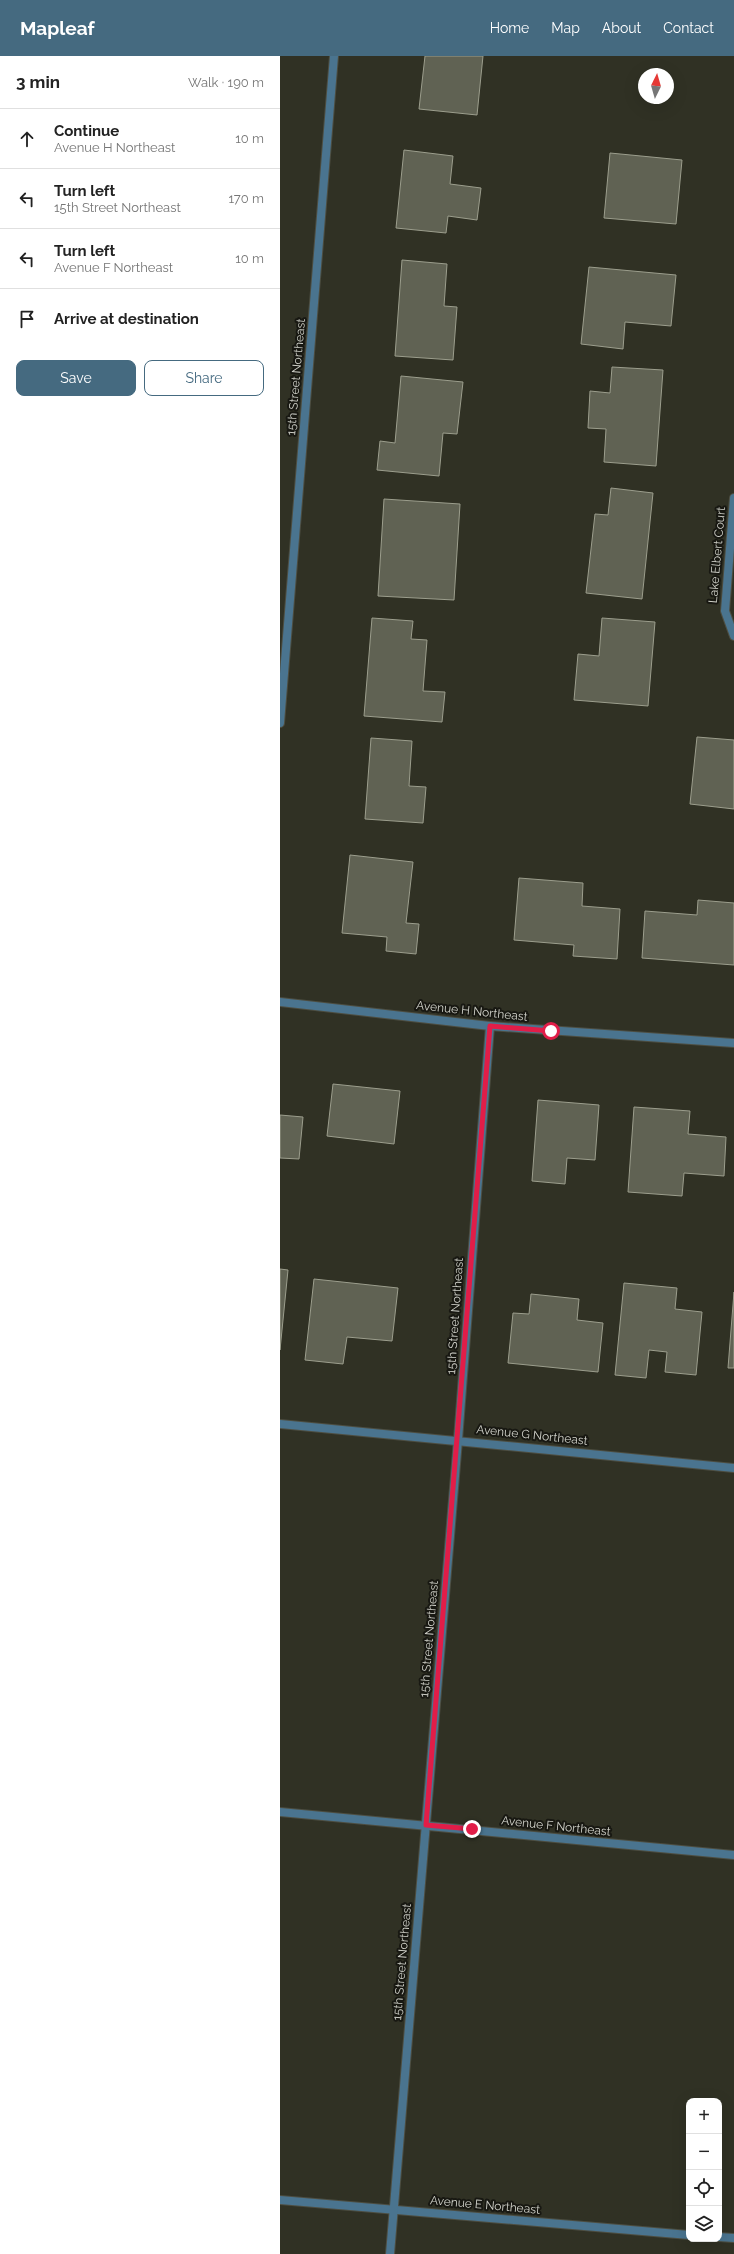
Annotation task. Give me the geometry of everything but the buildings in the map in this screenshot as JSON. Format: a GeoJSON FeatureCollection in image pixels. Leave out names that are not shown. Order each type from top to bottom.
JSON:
{"type":"FeatureCollection","features":[{"type":"Feature","properties":{"kind":"street","name":"15th Street Northeast"},"geometry":{"type":"LineString","coordinates":[[280,723],[334,56]]}},
{"type":"Feature","properties":{"kind":"street","name":"Lake Elbert Court"},"geometry":{"type":"LineString","coordinates":[[734,498],[725,611],[734,636]]}},
{"type":"Feature","properties":{"kind":"street","name":"Avenue H Northeast"},"geometry":{"type":"LineString","coordinates":[[280,1002],[490,1026],[734,1043]]}},
{"type":"Feature","properties":{"kind":"street","name":"15th Street Northeast"},"geometry":{"type":"LineString","coordinates":[[390,2254],[458,1440],[490,1026]]}},
{"type":"Feature","properties":{"kind":"street","name":"Avenue G Northeast"},"geometry":{"type":"LineString","coordinates":[[280,1424],[458,1440],[734,1468]]}},
{"type":"Feature","properties":{"kind":"street","name":"Avenue F Northeast"},"geometry":{"type":"LineString","coordinates":[[280,1812],[734,1855]]}},
{"type":"Feature","properties":{"kind":"street","name":"Avenue E Northeast"},"geometry":{"type":"LineString","coordinates":[[280,2200],[686,2234]]}},
{"type":"Feature","properties":{"kind":"street"},"geometry":{"type":"LineString","coordinates":[[722,2237],[734,2238]]}},
{"type":"Feature","properties":{"kind":"route"},"geometry":{"type":"LineString","coordinates":[[472,1829],[426,1825],[490,1026],[551,1031]]}}]}
